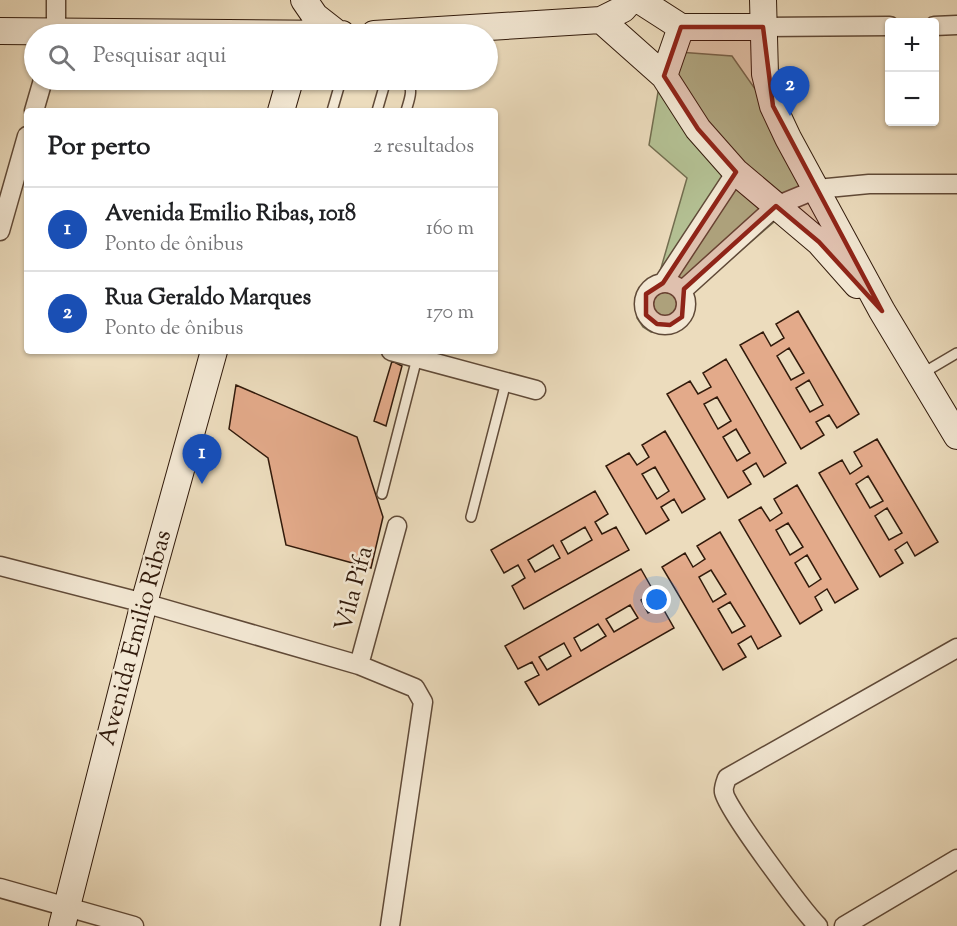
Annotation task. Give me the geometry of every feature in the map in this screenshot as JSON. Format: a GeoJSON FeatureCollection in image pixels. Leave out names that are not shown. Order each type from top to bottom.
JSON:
{"type":"FeatureCollection","features":[{"type":"Feature","properties":{"kind":"street"},"geometry":{"type":"LineString","coordinates":[[56,0],[56,24]]}},
{"type":"Feature","properties":{"kind":"street"},"geometry":{"type":"LineString","coordinates":[[302,0],[303,24]]}},
{"type":"Feature","properties":{"kind":"street"},"geometry":{"type":"LineString","coordinates":[[302,0],[325,24]]}},
{"type":"Feature","properties":{"kind":"street"},"geometry":{"type":"LineString","coordinates":[[498,26],[601,20],[623,9],[630,0]]}},
{"type":"Feature","properties":{"kind":"street"},"geometry":{"type":"LineString","coordinates":[[639,0],[681,27],[885,26]]}},
{"type":"Feature","properties":{"kind":"street"},"geometry":{"type":"LineString","coordinates":[[763,0],[765,74],[773,106],[882,311],[957,436]]}},
{"type":"Feature","properties":{"kind":"street"},"geometry":{"type":"LineString","coordinates":[[601,20],[664,76],[698,129],[736,172],[817,245],[882,311]]}},
{"type":"Feature","properties":{"kind":"street"},"geometry":{"type":"LineString","coordinates":[[939,26],[957,26]]}},
{"type":"Feature","properties":{"kind":"street"},"geometry":{"type":"LineString","coordinates":[[664,76],[681,27]]}},
{"type":"Feature","properties":{"kind":"street"},"geometry":{"type":"LineString","coordinates":[[0,31],[24,32]]}},
{"type":"Feature","properties":{"kind":"street"},"geometry":{"type":"LineString","coordinates":[[35,108],[40,90]]}},
{"type":"Feature","properties":{"kind":"street"},"geometry":{"type":"LineString","coordinates":[[282,108],[287,90]]}},
{"type":"Feature","properties":{"kind":"street"},"geometry":{"type":"LineString","coordinates":[[0,231],[24,147]]}},
{"type":"Feature","properties":{"kind":"street"},"geometry":{"type":"LineString","coordinates":[[663,283],[736,172]]}},
{"type":"Feature","properties":{"kind":"street"},"geometry":{"type":"LineString","coordinates":[[682,291],[776,206],[817,189],[869,184],[957,184]]}},
{"type":"Feature","properties":{"kind":"street"},"geometry":{"type":"LineString","coordinates":[[663,283],[670,283],[682,291],[686,304],[682,317],[670,325],[657,324],[646,315],[644,301],[651,289],[663,283]]}},
{"type":"Feature","properties":{"kind":"street","name":"Avenida Emilio Ribas"},"geometry":{"type":"LineString","coordinates":[[65,916],[144,603],[213,354]]}},
{"type":"Feature","properties":{"kind":"street"},"geometry":{"type":"LineString","coordinates":[[402,354],[536,390]]}},
{"type":"Feature","properties":{"kind":"street","name":"Vila Pifa"},"geometry":{"type":"LineString","coordinates":[[359,665],[397,526]]}},
{"type":"Feature","properties":{"kind":"street"},"geometry":{"type":"LineString","coordinates":[[0,566],[144,603],[359,665],[415,688],[423,702],[390,926]]}},
{"type":"Feature","properties":{"kind":"street"},"geometry":{"type":"LineString","coordinates":[[818,926],[770,863],[731,806],[723,792],[727,778],[957,648]]}},
{"type":"Feature","properties":{"kind":"street"},"geometry":{"type":"LineString","coordinates":[[844,926],[957,859]]}},
{"type":"Feature","properties":{"kind":"street"},"geometry":{"type":"LineString","coordinates":[[0,888],[65,916],[134,926]]}},
{"type":"Feature","properties":{"kind":"lane"},"geometry":{"type":"LineString","coordinates":[[333,108],[338,90]]}},
{"type":"Feature","properties":{"kind":"lane"},"geometry":{"type":"LineString","coordinates":[[378,108],[383,90]]}},
{"type":"Feature","properties":{"kind":"lane"},"geometry":{"type":"LineString","coordinates":[[407,108],[411,90]]}},
{"type":"Feature","properties":{"kind":"lane"},"geometry":{"type":"LineString","coordinates":[[920,374],[957,353]]}},
{"type":"Feature","properties":{"kind":"lane"},"geometry":{"type":"LineString","coordinates":[[382,494],[417,358]]}},
{"type":"Feature","properties":{"kind":"lane"},"geometry":{"type":"LineString","coordinates":[[471,517],[506,382]]}},
{"type":"Feature","properties":{"kind":"highlighted area"},"geometry":{"type":"Polygon","coordinates":[[[681,27],[763,27],[773,106],[882,311],[819,242],[776,206],[684,289],[682,317],[670,325],[657,324],[646,315],[646,294],[663,283],[736,172],[698,129],[664,76],[681,27]]]}},
{"type":"Feature","properties":{"kind":"green space"},"geometry":{"type":"Polygon","coordinates":[[[665,51],[732,56],[767,106],[804,196],[693,292],[686,322],[668,334],[651,332],[643,327],[637,318],[637,303],[659,275],[687,178],[649,145],[665,51]]]}},
{"type":"Feature","properties":{"kind":"building"},"geometry":{"type":"Polygon","coordinates":[[[798,311],[859,414],[837,428],[829,415],[816,422],[824,435],[801,449],[740,345],[763,332],[771,346],[784,338],[776,324],[798,311]],[[789,348],[777,356],[791,380],[804,373],[789,348]],[[809,380],[796,388],[810,412],[823,405],[809,380]]]}},
{"type":"Feature","properties":{"kind":"building"},"geometry":{"type":"Polygon","coordinates":[[[726,359],[786,463],[764,477],[756,463],[743,471],[751,484],[728,498],[667,394],[690,381],[698,394],[711,387],[703,373],[726,359]],[[717,397],[704,404],[718,429],[731,421],[717,397]],[[736,429],[723,437],[737,461],[750,453],[736,429]]]}},
{"type":"Feature","properties":{"kind":"building"},"geometry":{"type":"Polygon","coordinates":[[[392,361],[402,366],[386,426],[374,421],[392,361]]]}},
{"type":"Feature","properties":{"kind":"building"},"geometry":{"type":"Polygon","coordinates":[[[236,385],[357,437],[383,517],[371,568],[286,545],[268,458],[229,429],[236,385]]]}},
{"type":"Feature","properties":{"kind":"building"},"geometry":{"type":"Polygon","coordinates":[[[665,431],[705,499],[682,513],[674,499],[661,507],[669,520],[646,534],[606,466],[629,453],[637,465],[649,457],[642,445],[665,431]],[[655,467],[642,474],[657,499],[669,491],[655,467]]]}},
{"type":"Feature","properties":{"kind":"building"},"geometry":{"type":"Polygon","coordinates":[[[877,439],[938,542],[915,556],[907,542],[895,550],[903,563],[880,577],[819,473],[842,460],[850,474],[862,466],[854,452],[877,439]],[[868,476],[856,484],[870,508],[883,501],[868,476]],[[887,508],[875,516],[889,540],[902,533],[887,508]]]}},
{"type":"Feature","properties":{"kind":"building"},"geometry":{"type":"Polygon","coordinates":[[[797,485],[858,589],[835,603],[827,589],[815,597],[822,610],[800,624],[739,520],[761,507],[770,521],[782,513],[774,499],[797,485]],[[788,523],[776,530],[790,555],[803,547],[788,523]],[[807,555],[795,563],[809,587],[821,579],[807,555]]]}},
{"type":"Feature","properties":{"kind":"building"},"geometry":{"type":"Polygon","coordinates":[[[595,491],[608,514],[595,522],[602,534],[616,527],[629,550],[524,609],[512,586],[525,578],[518,565],[504,573],[491,550],[595,491]],[[585,527],[561,541],[568,554],[592,540],[585,527]],[[553,545],[528,560],[535,572],[560,558],[553,545]]]}},
{"type":"Feature","properties":{"kind":"building"},"geometry":{"type":"Polygon","coordinates":[[[720,532],[781,636],[758,649],[751,636],[738,644],[746,657],[723,670],[662,567],[685,553],[693,567],[705,559],[697,546],[720,532]],[[711,570],[699,577],[713,602],[726,594],[711,570]],[[730,602],[718,609],[732,633],[745,626],[730,602]]]}},
{"type":"Feature","properties":{"kind":"building"},"geometry":{"type":"Polygon","coordinates":[[[641,569],[654,592],[641,600],[648,613],[661,605],[674,628],[539,705],[525,682],[539,675],[532,662],[518,669],[505,646],[641,569]],[[630,605],[606,619],[614,632],[638,618],[630,605]],[[598,624],[574,638],[581,651],[606,636],[598,624]],[[564,643],[539,657],[547,670],[571,656],[564,643]]]}},
{"type":"Feature","properties":{"kind":"place","name":"Rua Geraldo Marques"},"geometry":{"type":"Point","coordinates":[790,116]}},
{"type":"Feature","properties":{"kind":"place","name":"Avenida Emilio Ribas, 1018"},"geometry":{"type":"Point","coordinates":[202,484]}}]}
